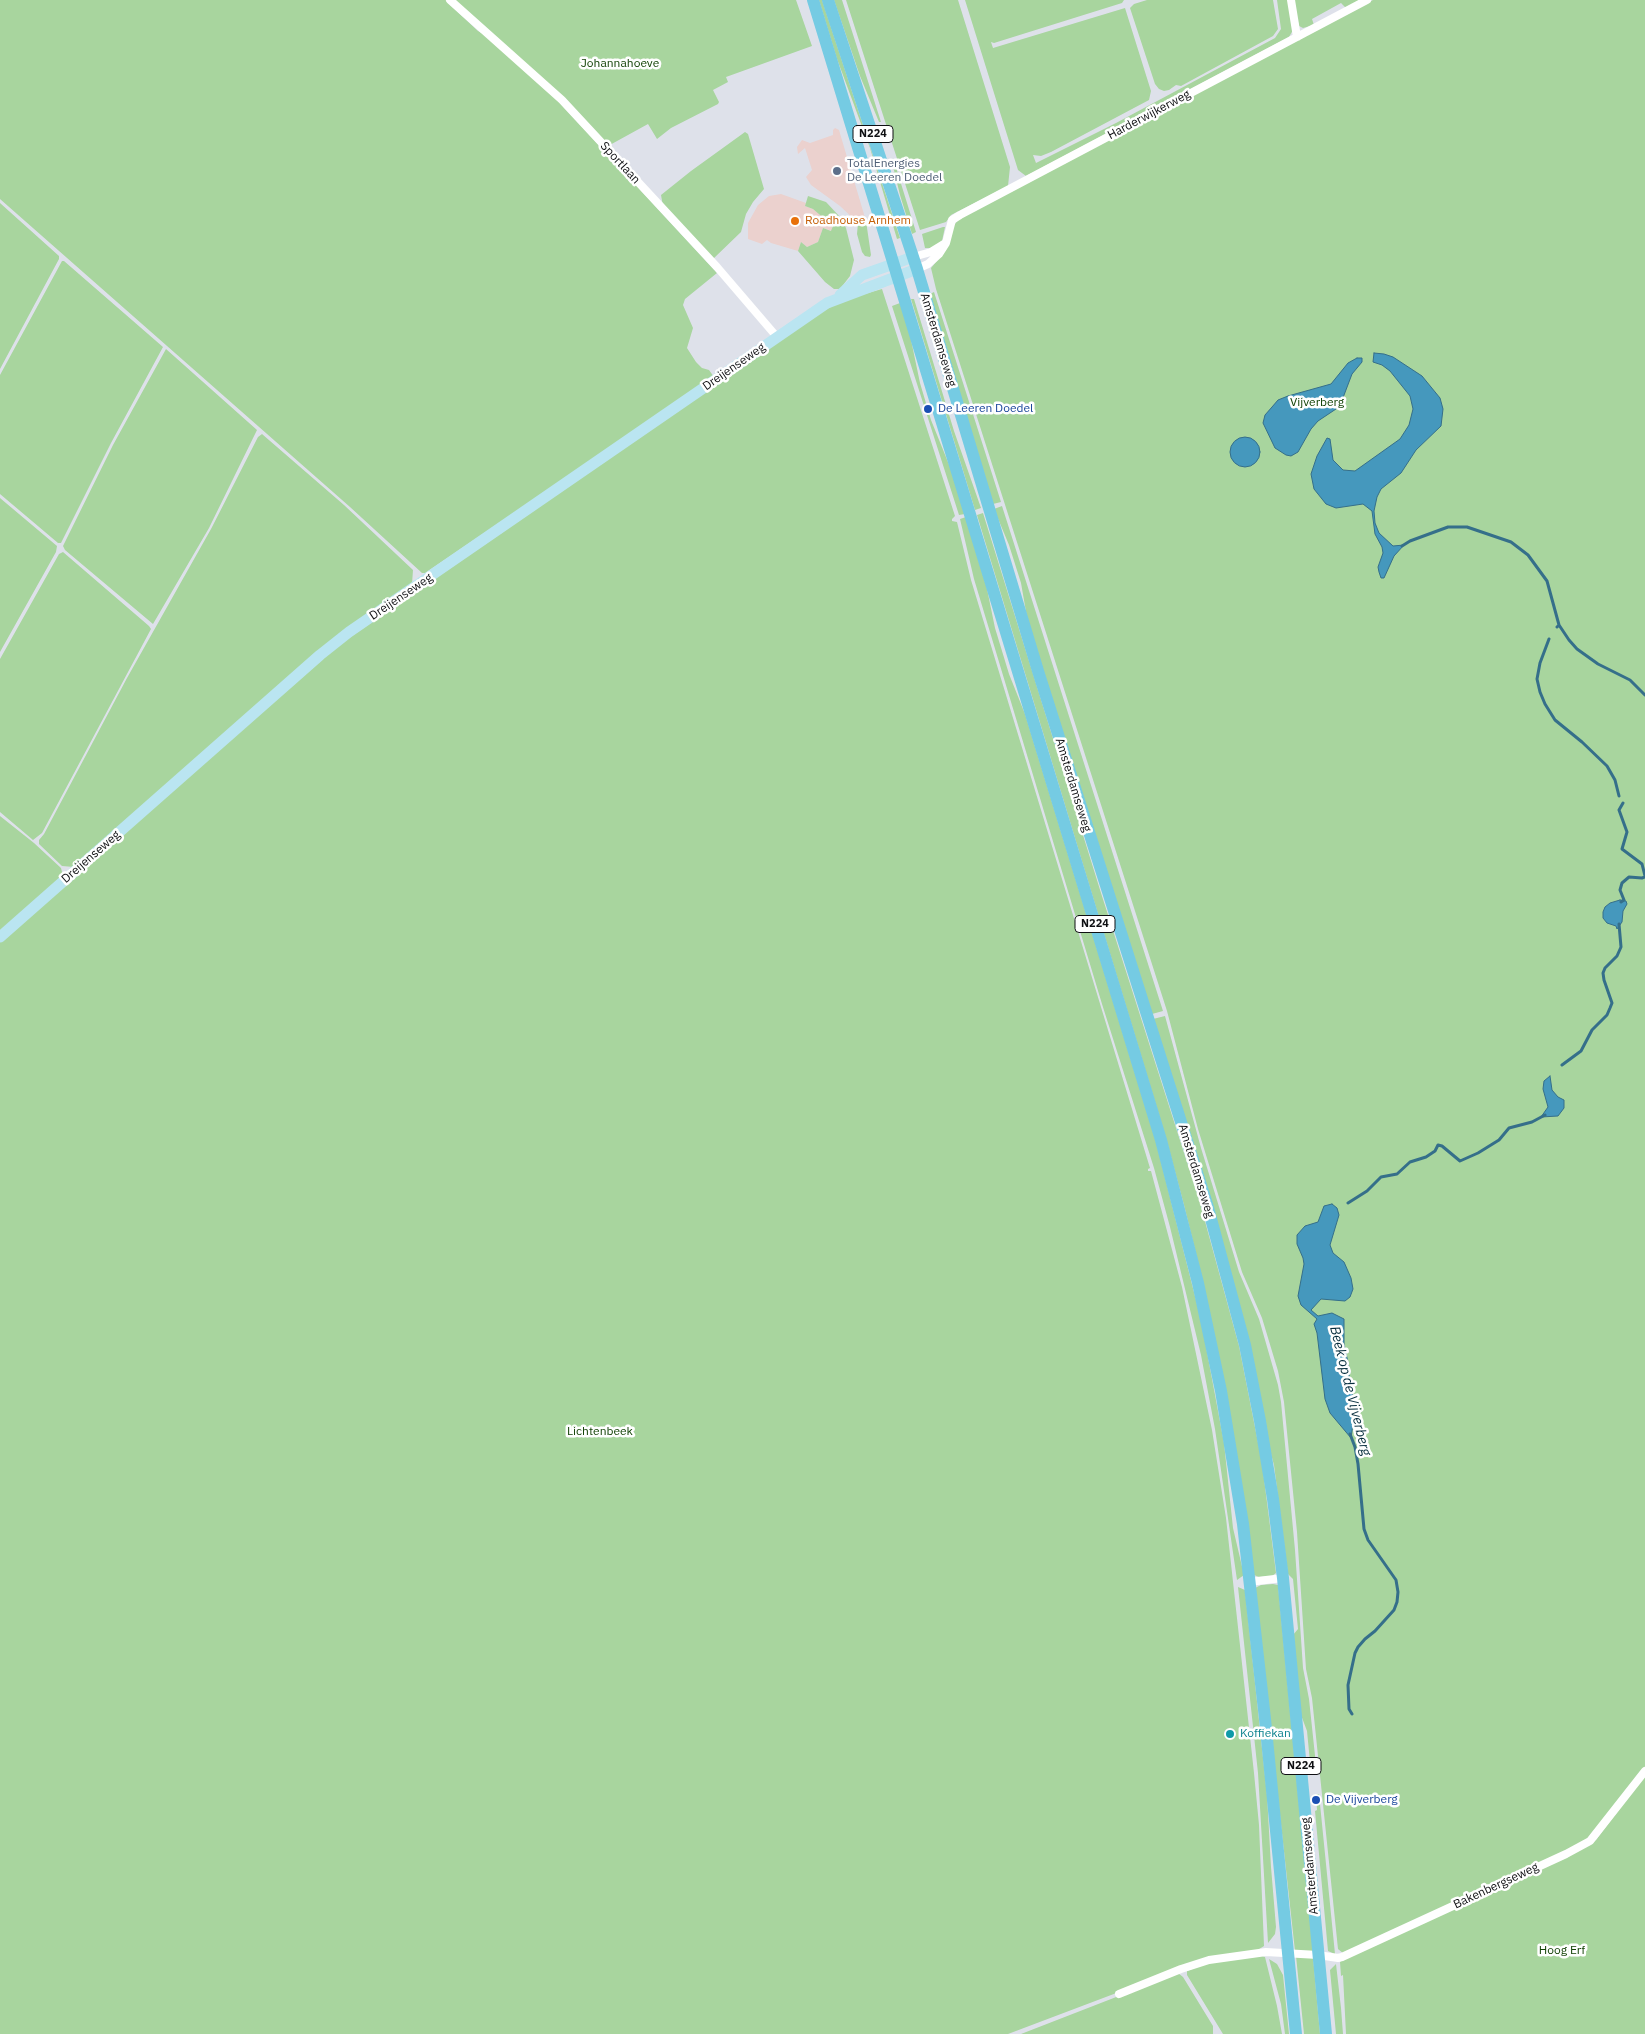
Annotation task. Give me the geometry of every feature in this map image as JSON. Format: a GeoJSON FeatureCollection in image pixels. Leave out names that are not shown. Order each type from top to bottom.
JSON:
{"type":"FeatureCollection","features":[{"type":"Feature","properties":{"kind":"main road","name":"Amsterdamseweg"},"geometry":{"type":"LineString","coordinates":[[812,0],[1130,1037],[1180,1208],[1221,1391],[1241,1515],[1250,1582],[1296,2034]]}},
{"type":"Feature","properties":{"kind":"main road","name":"Amsterdamseweg"},"geometry":{"type":"LineString","coordinates":[[828,0],[915,263],[1038,671],[1190,1151],[1227,1276],[1244,1345],[1260,1421],[1273,1499],[1283,1578],[1326,2034]]}},
{"type":"Feature","properties":{"kind":"main road","name":"Dreijenseweg"},"geometry":{"type":"LineString","coordinates":[[835,300],[898,277],[915,263]]}},
{"type":"Feature","properties":{"kind":"main road","name":"Dreijenseweg"},"geometry":{"type":"LineString","coordinates":[[0,937],[336,642],[777,337],[835,300],[862,276],[894,264],[915,263]]}},
{"type":"Feature","properties":{"kind":"street","name":"Sportlaan"},"geometry":{"type":"LineString","coordinates":[[450,0],[562,100],[716,267],[777,337]]}},
{"type":"Feature","properties":{"kind":"street"},"geometry":{"type":"LineString","coordinates":[[1291,0],[1297,37]]}},
{"type":"Feature","properties":{"kind":"street","name":"Harderwijkerweg"},"geometry":{"type":"LineString","coordinates":[[915,263],[933,260],[939,254],[946,243],[952,220],[960,215],[1367,0]]}},
{"type":"Feature","properties":{"kind":"street"},"geometry":{"type":"LineString","coordinates":[[915,263],[946,243]]}},
{"type":"Feature","properties":{"kind":"street"},"geometry":{"type":"LineString","coordinates":[[1250,1582],[1283,1578]]}},
{"type":"Feature","properties":{"kind":"street","name":"Bakenbergseweg"},"geometry":{"type":"LineString","coordinates":[[1119,1994],[1209,1960],[1266,1952],[1342,1957],[1581,1846],[1596,1836],[1645,1771]]}},
{"type":"Feature","properties":{"kind":"shaded area"},"geometry":{"type":"Polygon","coordinates":[[[835,128],[839,130],[866,221],[858,223],[840,206],[811,185],[806,177],[812,170],[805,148],[798,154],[797,147],[802,140],[810,143],[833,135],[835,128]]]}},
{"type":"Feature","properties":{"kind":"shaded area"},"geometry":{"type":"Polygon","coordinates":[[[781,194],[806,203],[805,206],[813,209],[832,223],[832,231],[823,228],[818,242],[807,247],[801,242],[798,251],[767,240],[762,244],[748,239],[748,223],[758,205],[769,196],[781,194]]]}},
{"type":"Feature","properties":{"kind":"green space"},"geometry":{"type":"Polygon","coordinates":[[[0,0],[447,0],[478,31],[490,38],[546,88],[717,273],[685,299],[683,305],[693,328],[687,348],[696,362],[702,368],[709,370],[714,377],[425,573],[422,573],[350,507],[0,199],[0,0]]]}},
{"type":"Feature","properties":{"kind":"green space","name":"Johannahoeve"},"geometry":{"type":"Polygon","coordinates":[[[455,0],[796,0],[812,46],[726,77],[728,82],[713,90],[719,102],[718,104],[671,128],[657,139],[648,124],[608,146],[455,0]]]}},
{"type":"Feature","properties":{"kind":"green space"},"geometry":{"type":"Polygon","coordinates":[[[819,0],[822,0],[900,238],[897,239],[870,148],[837,59],[819,0]]]}},
{"type":"Feature","properties":{"kind":"green space"},"geometry":{"type":"Polygon","coordinates":[[[834,0],[842,0],[881,122],[879,122],[860,76],[834,0]]]}},
{"type":"Feature","properties":{"kind":"green space"},"geometry":{"type":"Polygon","coordinates":[[[846,0],[958,0],[1010,167],[1008,186],[951,215],[946,222],[920,230],[846,0]]]}},
{"type":"Feature","properties":{"kind":"green space"},"geometry":{"type":"Polygon","coordinates":[[[965,0],[1124,0],[1122,3],[994,43],[991,42],[993,48],[1125,8],[1151,91],[1149,100],[1051,152],[1041,156],[1033,155],[1036,163],[1116,123],[1275,38],[1281,29],[1277,0],[1288,0],[1293,30],[1289,37],[1026,176],[1018,170],[965,0]]]}},
{"type":"Feature","properties":{"kind":"green space"},"geometry":{"type":"Polygon","coordinates":[[[1147,0],[1273,0],[1278,29],[1273,36],[1181,86],[1176,85],[1164,91],[1155,84],[1130,8],[1134,4],[1147,0]]]}},
{"type":"Feature","properties":{"kind":"green space"},"geometry":{"type":"Polygon","coordinates":[[[1293,0],[1361,0],[1346,8],[1341,3],[1312,19],[1314,25],[1303,28],[1299,26],[1293,0]]]}},
{"type":"Feature","properties":{"kind":"green space","name":"Vijverberg"},"geometry":{"type":"Polygon","coordinates":[[[1373,0],[1645,0],[1645,1767],[1588,1840],[1344,1954],[1338,1949],[1312,1698],[1306,1669],[1297,1532],[1284,1402],[1278,1371],[1262,1318],[1242,1272],[1198,1129],[1167,1011],[936,289],[931,268],[946,250],[954,225],[960,218],[1373,0]]]}},
{"type":"Feature","properties":{"kind":"green space"},"geometry":{"type":"Polygon","coordinates":[[[745,132],[748,134],[764,189],[746,214],[741,232],[713,259],[663,206],[661,195],[745,132]]]}},
{"type":"Feature","properties":{"kind":"green space"},"geometry":{"type":"Polygon","coordinates":[[[894,161],[916,232],[912,234],[900,195],[892,162],[894,161]]]}},
{"type":"Feature","properties":{"kind":"green space"},"geometry":{"type":"Polygon","coordinates":[[[808,196],[826,202],[841,218],[846,228],[854,260],[850,276],[840,289],[834,289],[825,282],[798,251],[801,242],[807,247],[818,242],[823,228],[831,231],[833,226],[813,209],[805,206],[808,196]]]}},
{"type":"Feature","properties":{"kind":"green space"},"geometry":{"type":"Polygon","coordinates":[[[0,203],[59,256],[59,259],[0,369],[0,203]]]}},
{"type":"Feature","properties":{"kind":"green space"},"geometry":{"type":"Polygon","coordinates":[[[866,221],[870,257],[865,256],[862,252],[857,234],[858,223],[866,221]]]}},
{"type":"Feature","properties":{"kind":"green space"},"geometry":{"type":"Polygon","coordinates":[[[945,227],[942,241],[931,248],[925,248],[922,234],[945,227]]]}},
{"type":"Feature","properties":{"kind":"green space"},"geometry":{"type":"Polygon","coordinates":[[[62,261],[163,347],[111,443],[61,543],[58,543],[0,494],[0,375],[62,261]]]}},
{"type":"Feature","properties":{"kind":"green space","name":"Lichtenbeek"},"geometry":{"type":"Polygon","coordinates":[[[882,289],[955,516],[952,521],[957,522],[971,580],[1150,1168],[1148,1171],[1151,1171],[1182,1287],[1212,1430],[1226,1518],[1259,1825],[1264,1946],[1256,1951],[1209,1958],[1008,2034],[0,2034],[0,942],[339,645],[825,310],[844,300],[882,289]]]}},
{"type":"Feature","properties":{"kind":"green space"},"geometry":{"type":"Polygon","coordinates":[[[934,292],[1001,502],[993,504],[930,294],[934,292]]]}},
{"type":"Feature","properties":{"kind":"green space"},"geometry":{"type":"Polygon","coordinates":[[[911,299],[914,299],[954,431],[981,508],[975,510],[911,299]]]}},
{"type":"Feature","properties":{"kind":"green space"},"geometry":{"type":"Polygon","coordinates":[[[900,303],[931,420],[952,472],[965,514],[959,515],[892,306],[900,303]]]}},
{"type":"Feature","properties":{"kind":"green space"},"geometry":{"type":"Polygon","coordinates":[[[166,349],[257,430],[209,528],[153,624],[65,550],[63,546],[113,445],[166,349]]]}},
{"type":"Feature","properties":{"kind":"green space"},"geometry":{"type":"Polygon","coordinates":[[[262,434],[344,505],[413,570],[412,584],[74,867],[62,866],[39,844],[39,840],[211,529],[258,437],[262,434]]]}},
{"type":"Feature","properties":{"kind":"green space"},"geometry":{"type":"Polygon","coordinates":[[[0,498],[57,546],[56,552],[0,652],[0,498]]]}},
{"type":"Feature","properties":{"kind":"green space"},"geometry":{"type":"Polygon","coordinates":[[[1002,506],[1163,1011],[1152,1014],[1028,623],[1021,583],[1009,545],[994,509],[1002,506]]]}},
{"type":"Feature","properties":{"kind":"green space"},"geometry":{"type":"Polygon","coordinates":[[[983,513],[1200,1203],[1239,1346],[1262,1463],[1276,1573],[1272,1576],[1259,1577],[1254,1575],[1203,1282],[1184,1205],[1166,1138],[977,515],[983,513]]]}},
{"type":"Feature","properties":{"kind":"green space"},"geometry":{"type":"Polygon","coordinates":[[[966,517],[987,589],[995,628],[1009,674],[1025,714],[1156,1142],[1201,1320],[1224,1443],[1233,1528],[1244,1575],[1237,1580],[1215,1429],[1201,1355],[1170,1227],[1154,1168],[1102,1004],[974,579],[960,519],[966,517]]]}},
{"type":"Feature","properties":{"kind":"green space"},"geometry":{"type":"Polygon","coordinates":[[[63,552],[151,629],[42,833],[33,840],[0,812],[0,659],[59,554],[63,552]]]}},
{"type":"Feature","properties":{"kind":"green space"},"geometry":{"type":"Polygon","coordinates":[[[0,816],[34,843],[61,868],[63,876],[0,931],[0,816]]]}},
{"type":"Feature","properties":{"kind":"green space"},"geometry":{"type":"Polygon","coordinates":[[[1165,1016],[1201,1148],[1239,1272],[1259,1319],[1278,1385],[1295,1550],[1303,1668],[1309,1699],[1316,1765],[1310,1762],[1307,1731],[1301,1715],[1293,1635],[1298,1629],[1293,1579],[1288,1574],[1274,1465],[1153,1019],[1165,1016]]]}},
{"type":"Feature","properties":{"kind":"green space"},"geometry":{"type":"Polygon","coordinates":[[[1261,1585],[1278,1585],[1313,1952],[1295,1951],[1255,1588],[1261,1585]]]}},
{"type":"Feature","properties":{"kind":"green space"},"geometry":{"type":"Polygon","coordinates":[[[1238,1587],[1245,1590],[1267,1795],[1276,1927],[1275,1934],[1268,1943],[1258,1773],[1238,1587]]]}},
{"type":"Feature","properties":{"kind":"green space","name":"Hoog Erf"},"geometry":{"type":"Polygon","coordinates":[[[1645,1775],[1645,2034],[1346,2034],[1343,1975],[1341,1976],[1340,1962],[1342,1960],[1596,1840],[1645,1775]]]}},
{"type":"Feature","properties":{"kind":"green space"},"geometry":{"type":"Polygon","coordinates":[[[1316,1794],[1319,1794],[1335,1954],[1328,1951],[1315,1811],[1317,1810],[1316,1794]]]}},
{"type":"Feature","properties":{"kind":"green space"},"geometry":{"type":"Polygon","coordinates":[[[1296,1956],[1313,1957],[1320,2034],[1304,2034],[1296,1956]]]}},
{"type":"Feature","properties":{"kind":"green space"},"geometry":{"type":"Polygon","coordinates":[[[1265,1957],[1282,2034],[1223,2034],[1187,1975],[1187,1971],[1209,1963],[1265,1957]]]}},
{"type":"Feature","properties":{"kind":"green space"},"geometry":{"type":"Polygon","coordinates":[[[1269,1959],[1277,1964],[1283,1975],[1289,2034],[1285,2034],[1281,2004],[1269,1959]]]}},
{"type":"Feature","properties":{"kind":"green space"},"geometry":{"type":"Polygon","coordinates":[[[1336,1964],[1343,2034],[1336,2034],[1330,1970],[1336,1964]]]}},
{"type":"Feature","properties":{"kind":"green space"},"geometry":{"type":"Polygon","coordinates":[[[1178,1973],[1183,1977],[1213,2026],[1213,2034],[1021,2034],[1178,1973]]]}},
{"type":"Feature","properties":{"kind":"water"},"geometry":{"type":"Polygon","coordinates":[[[1374,353],[1393,357],[1422,376],[1440,398],[1443,409],[1441,426],[1416,450],[1401,473],[1381,489],[1377,497],[1374,511],[1375,523],[1379,533],[1393,546],[1404,545],[1394,556],[1384,578],[1381,578],[1378,567],[1383,553],[1375,534],[1372,511],[1363,504],[1336,508],[1326,504],[1314,489],[1311,474],[1317,456],[1327,438],[1330,439],[1333,460],[1343,470],[1355,471],[1400,439],[1409,425],[1413,409],[1410,396],[1390,371],[1382,365],[1373,362],[1374,353]]]}},
{"type":"Feature","properties":{"kind":"water"},"geometry":{"type":"Polygon","coordinates":[[[1357,358],[1362,358],[1362,362],[1352,374],[1341,403],[1336,409],[1318,421],[1311,429],[1298,452],[1291,456],[1275,448],[1263,423],[1265,415],[1278,400],[1331,384],[1348,363],[1357,358]]]}},
{"type":"Feature","properties":{"kind":"water"},"geometry":{"type":"Polygon","coordinates":[[[1245,437],[1256,441],[1260,452],[1256,463],[1245,467],[1234,463],[1230,452],[1234,441],[1245,437]]]}},
{"type":"Feature","properties":{"kind":"water"},"geometry":{"type":"Polygon","coordinates":[[[1620,900],[1626,901],[1627,904],[1623,911],[1622,922],[1617,929],[1616,926],[1607,923],[1603,918],[1603,912],[1610,903],[1620,900]]]}},
{"type":"Feature","properties":{"kind":"water"},"geometry":{"type":"Polygon","coordinates":[[[1550,1076],[1552,1090],[1558,1097],[1564,1100],[1564,1108],[1558,1116],[1541,1117],[1548,1107],[1543,1089],[1544,1081],[1550,1076]]]}},
{"type":"Feature","properties":{"kind":"water"},"geometry":{"type":"Polygon","coordinates":[[[1332,1204],[1337,1208],[1339,1215],[1330,1245],[1333,1253],[1344,1262],[1351,1278],[1353,1289],[1350,1297],[1345,1301],[1321,1299],[1311,1310],[1318,1316],[1332,1313],[1344,1319],[1344,1344],[1350,1372],[1348,1380],[1351,1386],[1355,1409],[1351,1438],[1330,1413],[1325,1399],[1317,1333],[1314,1324],[1317,1319],[1301,1305],[1298,1296],[1304,1264],[1297,1244],[1297,1235],[1305,1226],[1318,1222],[1324,1206],[1332,1204]]]}},
{"type":"Feature","properties":{"kind":"waterway","name":"Beek op de Vijverberg"},"geometry":{"type":"LineString","coordinates":[[1402,546],[1410,541],[1448,527],[1467,527],[1511,542],[1528,555],[1547,581],[1559,625],[1557,627]]}},
{"type":"Feature","properties":{"kind":"waterway"},"geometry":{"type":"LineString","coordinates":[[1559,625],[1577,649],[1598,664],[1630,680],[1645,695]]}},
{"type":"Feature","properties":{"kind":"waterway","name":"Beek op de Vijverberg"},"geometry":{"type":"LineString","coordinates":[[1549,639],[1540,663],[1537,679],[1545,704],[1555,720],[1607,766],[1615,780],[1619,796]]}},
{"type":"Feature","properties":{"kind":"waterway","name":"Beek op de Vijverberg"},"geometry":{"type":"LineString","coordinates":[[1623,803],[1619,810],[1627,832],[1622,849],[1642,864],[1645,876]]}},
{"type":"Feature","properties":{"kind":"waterway","name":"Beek op de Vijverberg"},"geometry":{"type":"LineString","coordinates":[[1621,902],[1624,900],[1620,890],[1622,883],[1629,877],[1645,877]]}},
{"type":"Feature","properties":{"kind":"waterway","name":"Beek op de Vijverberg"},"geometry":{"type":"LineString","coordinates":[[1562,1065],[1581,1051],[1592,1030],[1607,1015],[1610,1008],[1612,1003],[1603,973],[1605,968],[1617,956],[1621,947],[1619,924]]}},
{"type":"Feature","properties":{"kind":"waterway","name":"Beek op de Vijverberg"},"geometry":{"type":"LineString","coordinates":[[1348,1203],[1367,1191],[1381,1177],[1397,1174],[1410,1162],[1426,1157],[1435,1151],[1438,1145],[1442,1146],[1460,1161],[1499,1140],[1509,1128],[1532,1122],[1545,1115]]}},
{"type":"Feature","properties":{"kind":"waterway","name":"Beek op de Vijverberg"},"geometry":{"type":"LineString","coordinates":[[1350,1434],[1358,1464],[1364,1529],[1368,1540],[1396,1580],[1398,1592],[1394,1610],[1365,1639],[1355,1653],[1348,1685],[1349,1709],[1352,1714]]}},
{"type":"Feature","properties":{"kind":"place","name":"TotalEnergies De Leeren Doedel"},"geometry":{"type":"Point","coordinates":[837,171]}},
{"type":"Feature","properties":{"kind":"place","name":"Roadhouse Arnhem"},"geometry":{"type":"Point","coordinates":[795,221]}},
{"type":"Feature","properties":{"kind":"place","name":"De Leeren Doedel"},"geometry":{"type":"Point","coordinates":[928,409]}},
{"type":"Feature","properties":{"kind":"place","name":"Koffiekan"},"geometry":{"type":"Point","coordinates":[1230,1734]}},
{"type":"Feature","properties":{"kind":"place","name":"De Vijverberg"},"geometry":{"type":"Point","coordinates":[1316,1800]}}]}
